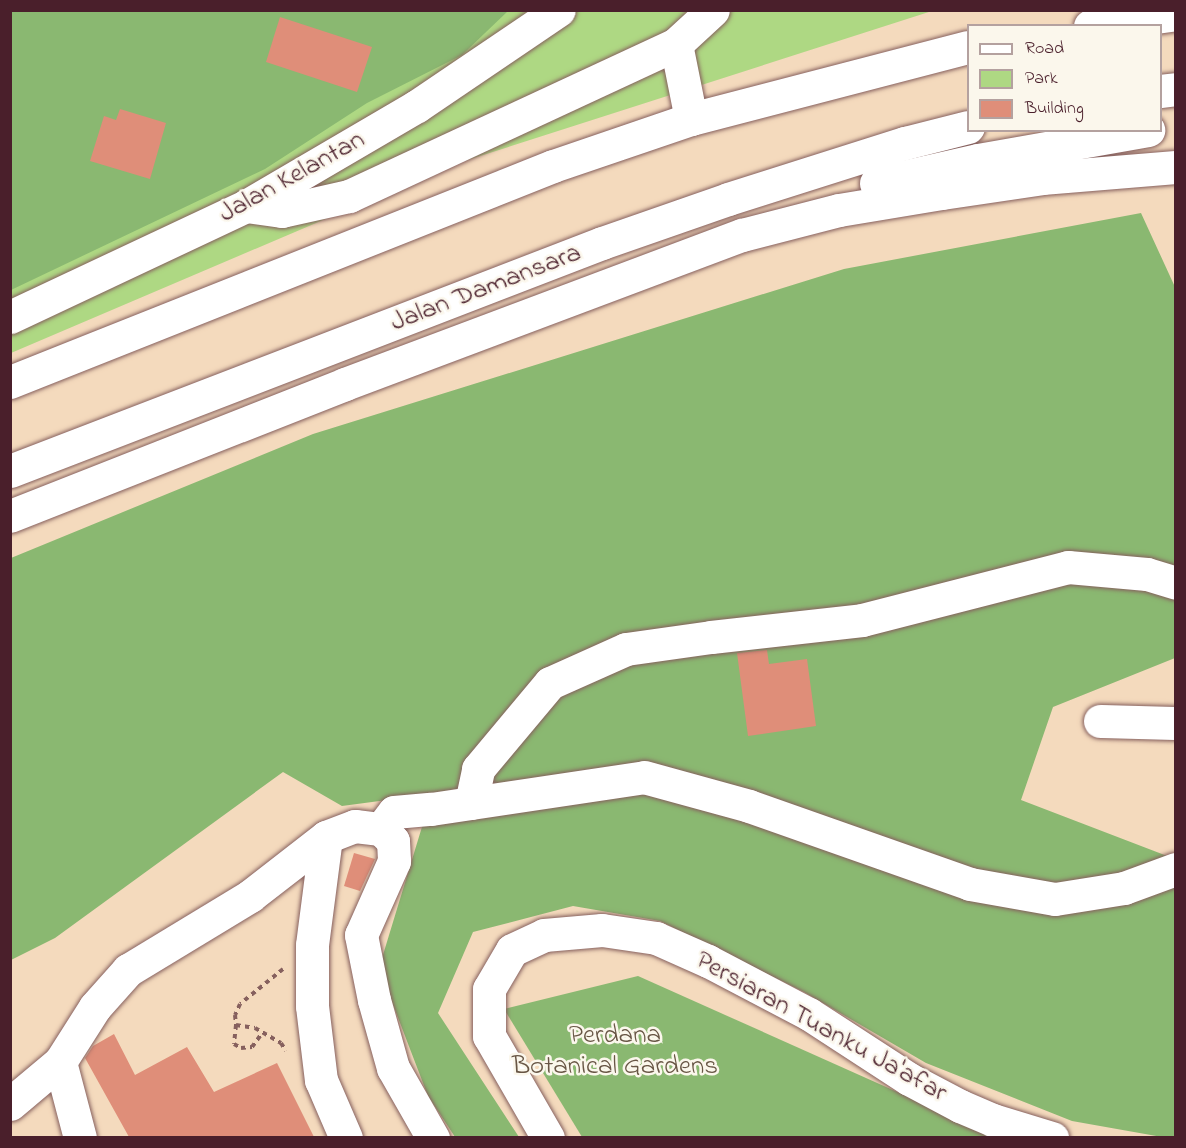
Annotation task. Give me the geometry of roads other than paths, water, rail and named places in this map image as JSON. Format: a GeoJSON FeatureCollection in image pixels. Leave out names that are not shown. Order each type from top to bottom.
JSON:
{"type":"FeatureCollection","features":[{"type":"Feature","properties":{"kind":"main road","name":"Jalan Kelantan"},"geometry":{"type":"LineString","coordinates":[[10,317],[246,206],[417,106],[559,10]]}},
{"type":"Feature","properties":{"kind":"main road"},"geometry":{"type":"LineString","coordinates":[[246,206],[282,211],[349,196],[676,44],[713,10]]}},
{"type":"Feature","properties":{"kind":"main road"},"geometry":{"type":"LineString","coordinates":[[1104,24],[1176,14]]}},
{"type":"Feature","properties":{"kind":"main road"},"geometry":{"type":"LineString","coordinates":[[676,44],[691,119]]}},
{"type":"Feature","properties":{"kind":"main road"},"geometry":{"type":"LineString","coordinates":[[10,382],[553,166],[691,119],[967,48]]}},
{"type":"Feature","properties":{"kind":"main road","name":"Jalan Damansara"},"geometry":{"type":"LineString","coordinates":[[10,471],[602,243],[728,199],[905,143],[967,128]]}},
{"type":"Feature","properties":{"kind":"main road"},"geometry":{"type":"LineString","coordinates":[[425,312],[613,261],[801,201],[978,160],[1137,132]]}},
{"type":"Feature","properties":{"kind":"main road"},"geometry":{"type":"LineString","coordinates":[[10,516],[345,384],[742,235],[839,210],[942,193],[1042,178],[1176,166]]}},
{"type":"Feature","properties":{"kind":"main road"},"geometry":{"type":"LineString","coordinates":[[471,803],[478,769],[550,683],[626,649],[862,620],[1068,567],[1147,574],[1176,583]]}},
{"type":"Feature","properties":{"kind":"main road"},"geometry":{"type":"LineString","coordinates":[[1100,721],[1176,723]]}},
{"type":"Feature","properties":{"kind":"main road"},"geometry":{"type":"LineString","coordinates":[[381,829],[394,812],[644,777],[749,806],[970,884],[1055,899],[1124,888],[1176,869]]}},
{"type":"Feature","properties":{"kind":"main road"},"geometry":{"type":"LineString","coordinates":[[10,1104],[60,1062],[95,1008],[128,970],[250,896],[327,837],[355,826],[381,829],[393,841],[394,861],[361,935],[374,1000],[393,1068],[433,1137]]}},
{"type":"Feature","properties":{"kind":"main road"},"geometry":{"type":"LineString","coordinates":[[327,837],[312,945],[312,1006],[321,1080],[346,1137]]}},
{"type":"Feature","properties":{"kind":"main road","name":"Persiaran Tuanku Ja'afar"},"geometry":{"type":"LineString","coordinates":[[548,1137],[489,1036],[489,989],[512,951],[544,935],[602,930],[656,938],[708,961],[809,1014],[909,1079],[960,1106],[993,1120],[1052,1137]]}},
{"type":"Feature","properties":{"kind":"main road"},"geometry":{"type":"LineString","coordinates":[[60,1062],[80,1137]]}},
{"type":"Feature","properties":{"kind":"park label","name":"Perdana Botanical Gardens"},"geometry":{"type":"Point","coordinates":[615,1050]}}]}
